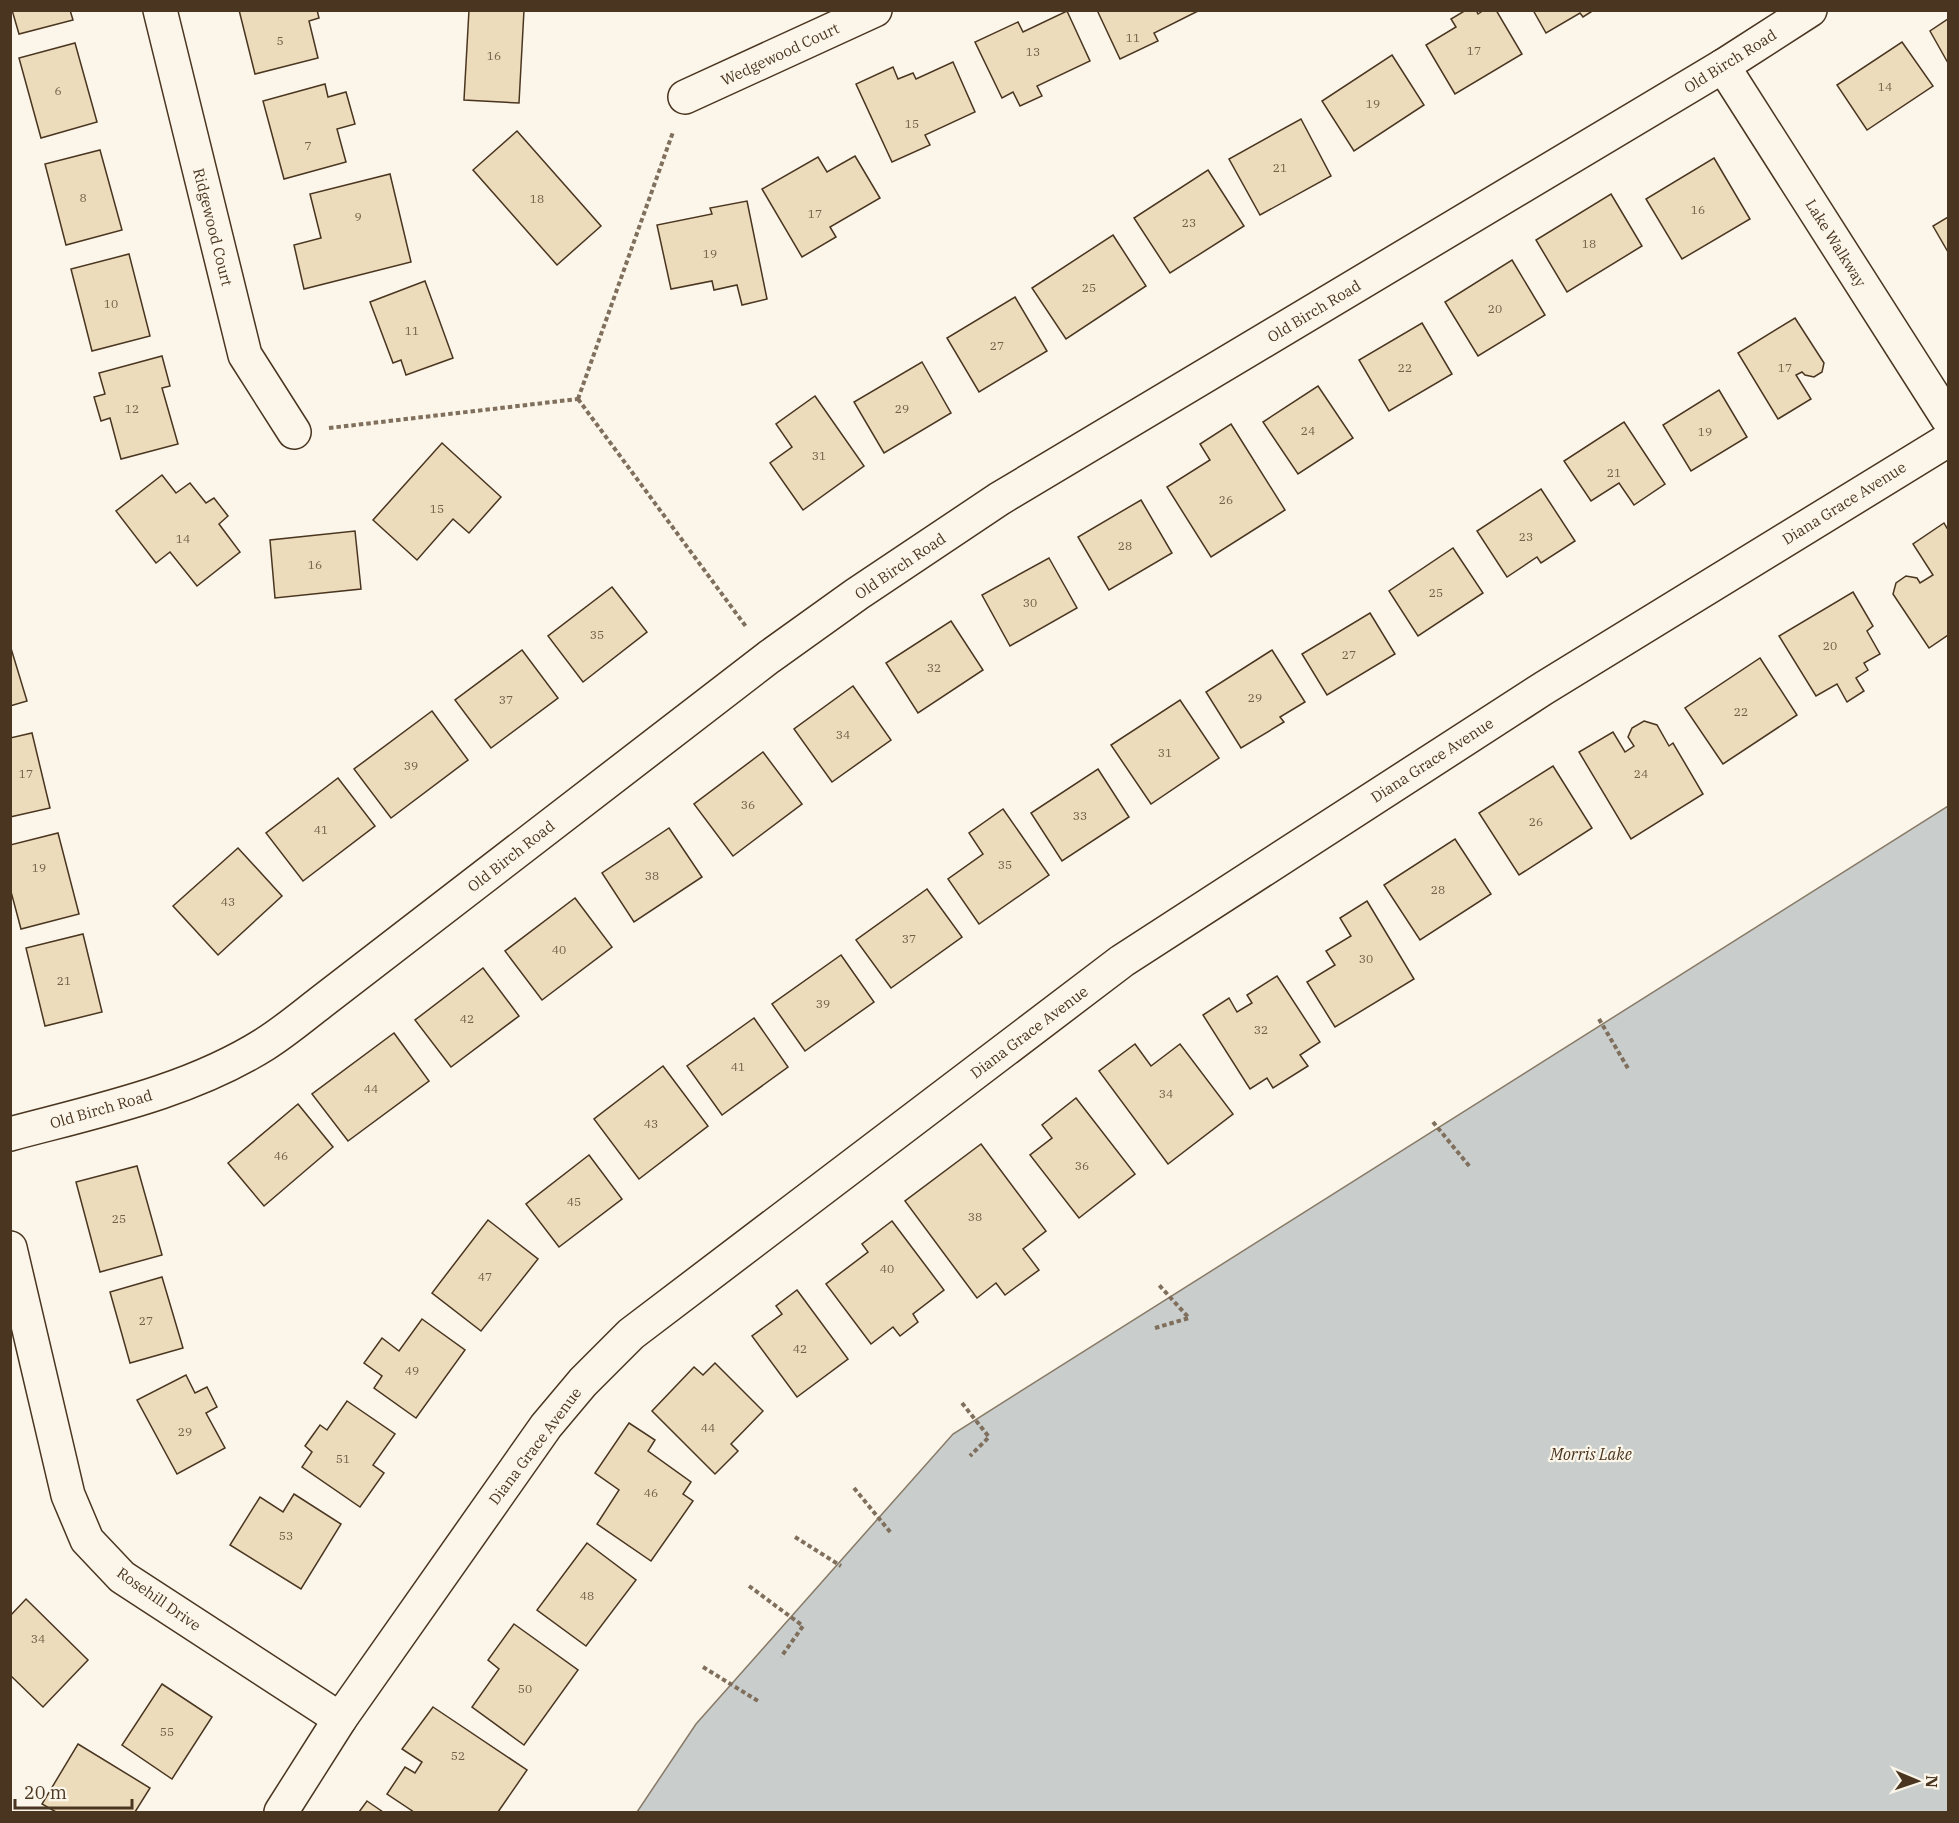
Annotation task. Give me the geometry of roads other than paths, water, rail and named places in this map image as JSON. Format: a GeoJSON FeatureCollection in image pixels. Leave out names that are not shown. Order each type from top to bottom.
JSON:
{"type":"FeatureCollection","features":[{"type":"Feature","properties":{"kind":"street","name":"Ridgewood Court"},"geometry":{"type":"LineString","coordinates":[[160,10],[245,356],[294,432]]}},
{"type":"Feature","properties":{"kind":"street","name":"Wedgewood Court"},"geometry":{"type":"LineString","coordinates":[[685,98],[874,10]]}},
{"type":"Feature","properties":{"kind":"street","name":"Old Birch Road"},"geometry":{"type":"LineString","coordinates":[[10,1134],[164,1091],[214,1070],[264,1044],[769,657],[857,594],[999,499],[1724,66],[1810,10]]}},
{"type":"Feature","properties":{"kind":"street","name":"Lake Walkway"},"geometry":{"type":"LineString","coordinates":[[1724,66],[1948,419]]}},
{"type":"Feature","properties":{"kind":"street","name":"Diana Grace Avenue"},"geometry":{"type":"LineString","coordinates":[[281,1812],[340,1719],[546,1426],[583,1382],[631,1334],[1122,961],[1544,688],[1948,440]]}},
{"type":"Feature","properties":{"kind":"street","name":"Rosehill Drive"},"geometry":{"type":"LineString","coordinates":[[10,1248],[68,1495],[87,1540],[122,1577],[340,1719]]}},
{"type":"Feature","properties":{"kind":"water","name":"Morris Lake"},"geometry":{"type":"Polygon","coordinates":[[[1948,806],[1948,1812],[637,1812],[696,1724],[953,1434],[1948,806]]]}}]}
